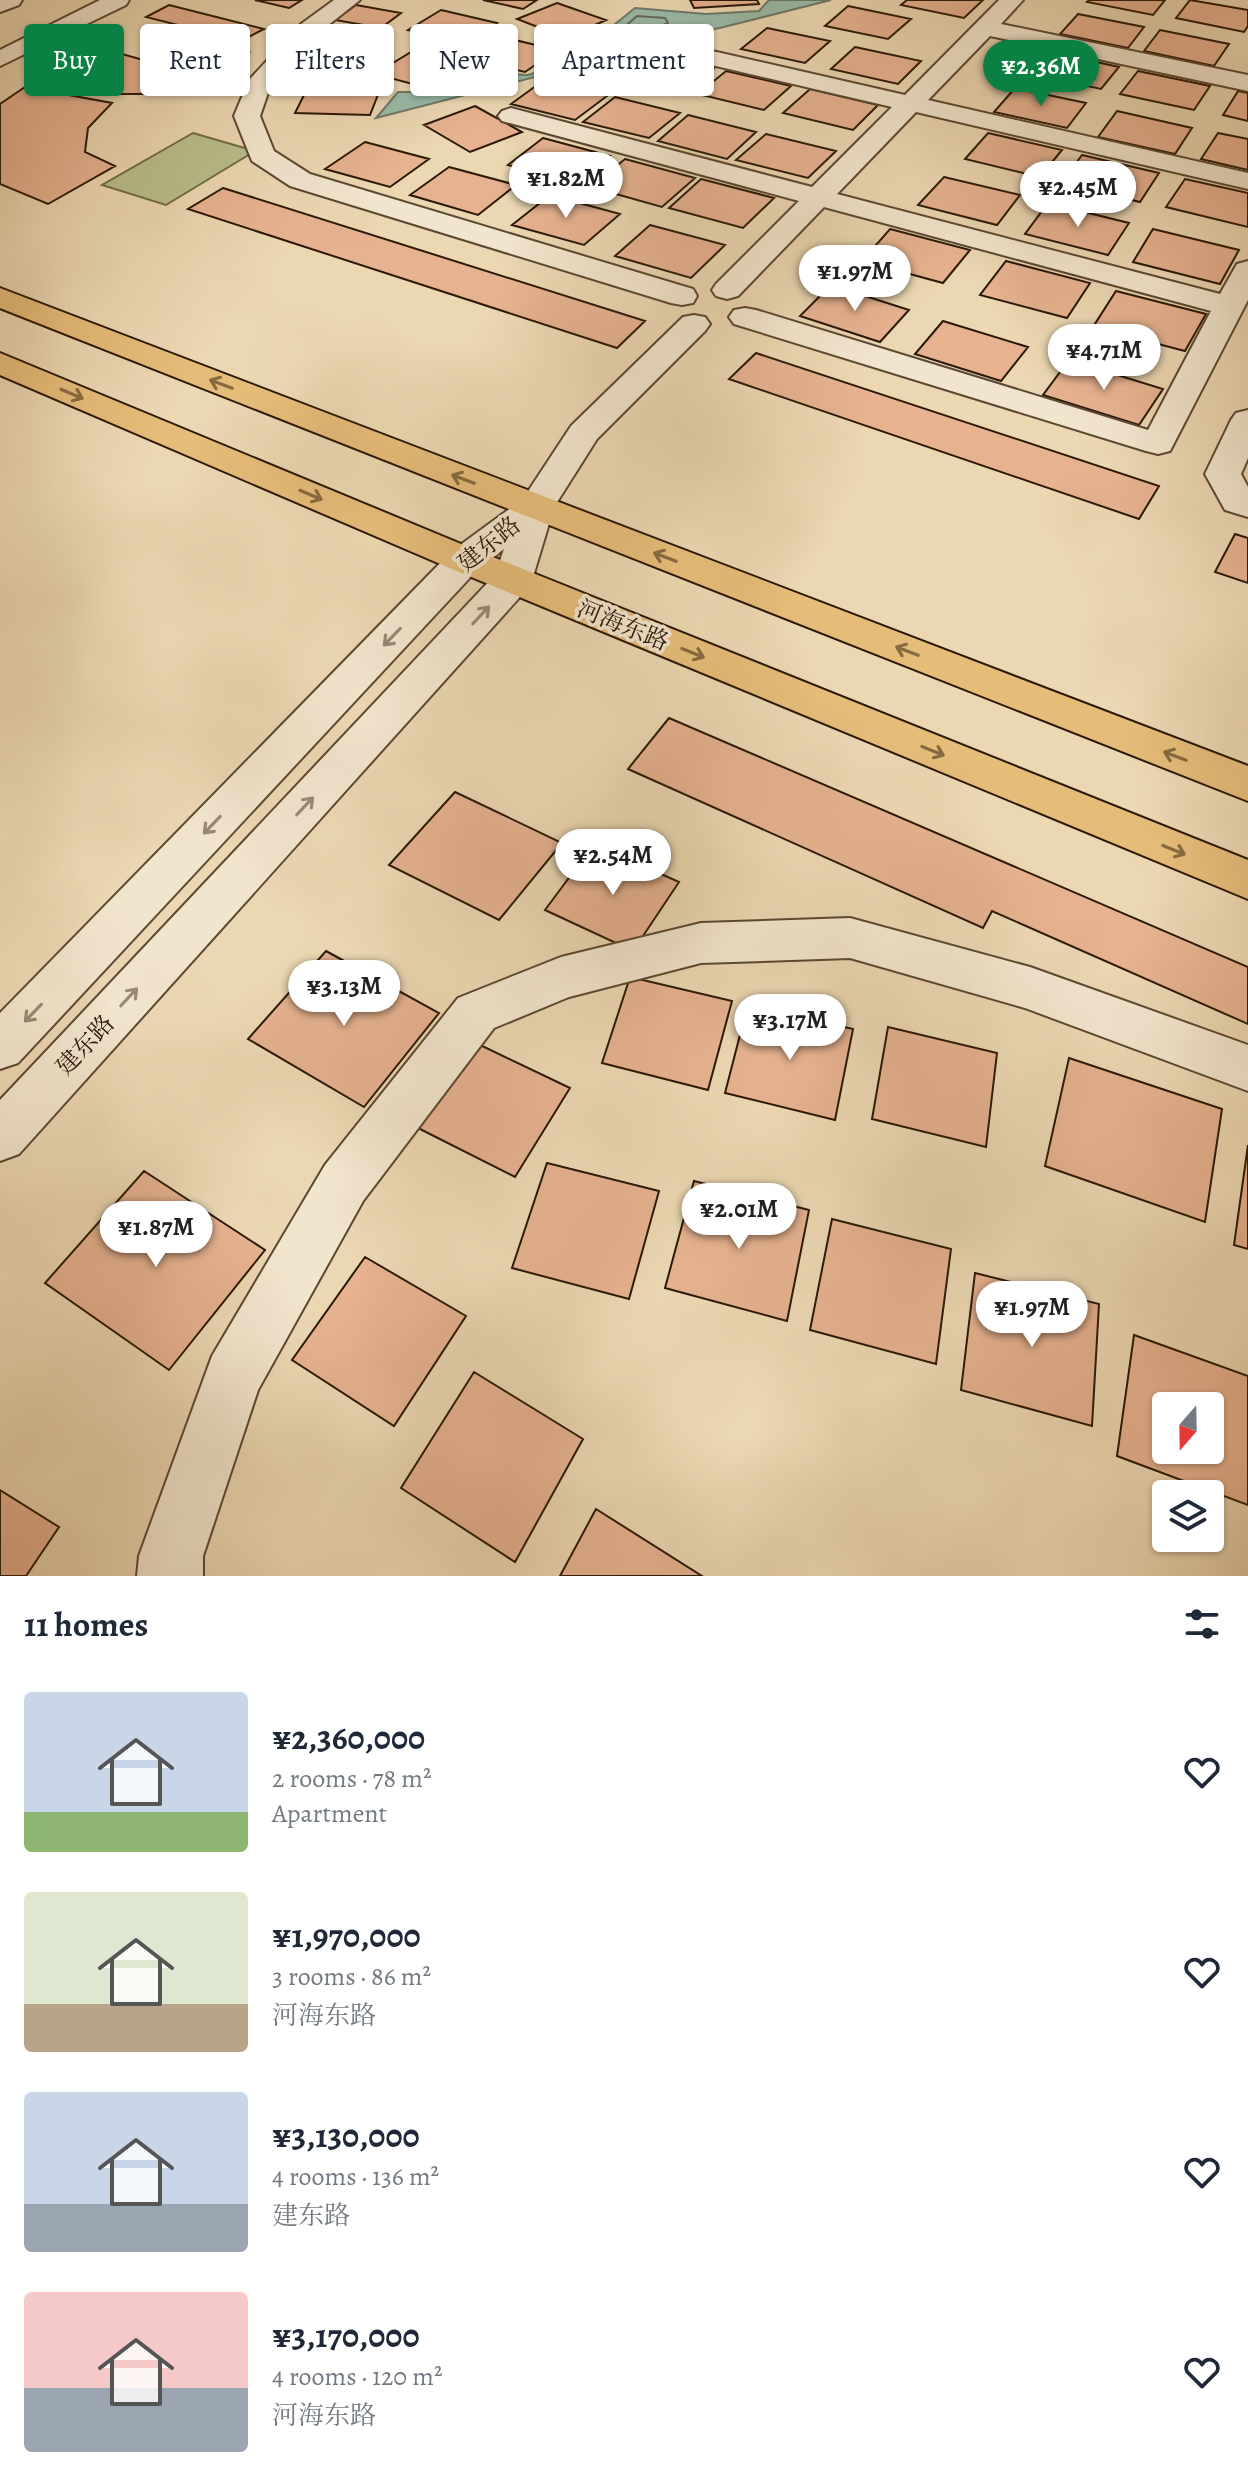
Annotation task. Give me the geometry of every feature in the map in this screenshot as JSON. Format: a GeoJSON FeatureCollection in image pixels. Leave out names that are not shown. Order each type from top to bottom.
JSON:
{"type":"FeatureCollection","features":[{"type":"Feature","properties":{"kind":"main road"},"geometry":{"type":"LineString","coordinates":[[0,297],[1248,784]]}},
{"type":"Feature","properties":{"kind":"main road","name":"河海东路"},"geometry":{"type":"LineString","coordinates":[[0,363],[513,580],[1248,880]]}},
{"type":"Feature","properties":{"kind":"street"},"geometry":{"type":"LineString","coordinates":[[0,5],[11,0]]}},
{"type":"Feature","properties":{"kind":"street"},"geometry":{"type":"LineString","coordinates":[[0,37],[77,0]]}},
{"type":"Feature","properties":{"kind":"street"},"geometry":{"type":"LineString","coordinates":[[0,59],[118,0]]}},
{"type":"Feature","properties":{"kind":"street"},"geometry":{"type":"LineString","coordinates":[[349,0],[309,29],[258,85],[247,116],[262,155],[300,180],[728,326],[736,304],[818,197],[1012,0]]}},
{"type":"Feature","properties":{"kind":"street"},"geometry":{"type":"LineString","coordinates":[[984,28],[1248,83]]}},
{"type":"Feature","properties":{"kind":"street"},"geometry":{"type":"LineString","coordinates":[[714,58],[1248,181]]}},
{"type":"Feature","properties":{"kind":"street"},"geometry":{"type":"LineString","coordinates":[[511,116],[1229,306]]}},
{"type":"Feature","properties":{"kind":"street"},"geometry":{"type":"LineString","coordinates":[[736,304],[1158,444],[1248,270]]}},
{"type":"Feature","properties":{"kind":"street"},"geometry":{"type":"LineString","coordinates":[[536,507],[583,433],[688,310]]}},
{"type":"Feature","properties":{"kind":"street"},"geometry":{"type":"LineString","coordinates":[[1248,420],[1223,474],[1238,502],[1248,506]]}},
{"type":"Feature","properties":{"kind":"street","name":"建东路"},"geometry":{"type":"LineString","coordinates":[[0,1047],[465,560],[536,507]]}},
{"type":"Feature","properties":{"kind":"street","name":"建东路"},"geometry":{"type":"LineString","coordinates":[[0,1137],[513,580],[536,507]]}},
{"type":"Feature","properties":{"kind":"street"},"geometry":{"type":"LineString","coordinates":[[170,1576],[171,1556],[233,1377],[344,1183],[476,1013],[561,978],[701,943],[850,938],[1030,988],[1248,1068]]}},
{"type":"Feature","properties":{"kind":"green space"},"geometry":{"type":"Polygon","coordinates":[[[193,133],[255,151],[166,205],[102,185],[193,133]]]}},
{"type":"Feature","properties":{"kind":"water"},"geometry":{"type":"Polygon","coordinates":[[[769,0],[831,0],[714,29],[714,24],[615,24],[635,8],[706,14],[759,11],[769,0]]]}},
{"type":"Feature","properties":{"kind":"water"},"geometry":{"type":"Polygon","coordinates":[[[534,73],[534,77],[518,81],[518,74],[534,73]]]}},
{"type":"Feature","properties":{"kind":"water"},"geometry":{"type":"Polygon","coordinates":[[[398,92],[410,92],[410,96],[461,96],[376,118],[398,92]]]}},
{"type":"Feature","properties":{"kind":"building"},"geometry":{"type":"Polygon","coordinates":[[[255,0],[302,0],[289,8],[255,0]]]}},
{"type":"Feature","properties":{"kind":"building"},"geometry":{"type":"Polygon","coordinates":[[[483,0],[537,0],[523,9],[483,0]]]}},
{"type":"Feature","properties":{"kind":"building"},"geometry":{"type":"Polygon","coordinates":[[[690,0],[757,0],[759,4],[694,8],[690,0]]]}},
{"type":"Feature","properties":{"kind":"building"},"geometry":{"type":"Polygon","coordinates":[[[907,0],[983,0],[964,18],[901,5],[907,0]]]}},
{"type":"Feature","properties":{"kind":"building"},"geometry":{"type":"Polygon","coordinates":[[[1165,0],[1153,15],[1087,2],[1165,0]]]}},
{"type":"Feature","properties":{"kind":"building"},"geometry":{"type":"Polygon","coordinates":[[[1190,0],[1248,10],[1248,26],[1244,32],[1176,18],[1190,0]]]}},
{"type":"Feature","properties":{"kind":"building"},"geometry":{"type":"Polygon","coordinates":[[[557,3],[606,20],[597,24],[534,26],[517,19],[557,3]]]}},
{"type":"Feature","properties":{"kind":"building"},"geometry":{"type":"Polygon","coordinates":[[[169,5],[244,24],[174,24],[146,17],[169,5]]]}},
{"type":"Feature","properties":{"kind":"building"},"geometry":{"type":"Polygon","coordinates":[[[356,5],[401,13],[386,24],[335,20],[356,5]]]}},
{"type":"Feature","properties":{"kind":"building"},"geometry":{"type":"Polygon","coordinates":[[[848,6],[911,19],[888,39],[825,26],[848,6]]]}},
{"type":"Feature","properties":{"kind":"building"},"geometry":{"type":"Polygon","coordinates":[[[441,10],[497,23],[495,24],[418,24],[441,10]]]}},
{"type":"Feature","properties":{"kind":"building"},"geometry":{"type":"Polygon","coordinates":[[[1078,14],[1144,27],[1128,48],[1060,34],[1078,14]]]}},
{"type":"Feature","properties":{"kind":"building"},"geometry":{"type":"Polygon","coordinates":[[[250,25],[264,29],[250,36],[250,25]]]}},
{"type":"Feature","properties":{"kind":"building"},"geometry":{"type":"Polygon","coordinates":[[[767,28],[830,41],[805,63],[741,49],[767,28]]]}},
{"type":"Feature","properties":{"kind":"building"},"geometry":{"type":"Polygon","coordinates":[[[1160,30],[1229,44],[1214,66],[1144,51],[1160,30]]]}},
{"type":"Feature","properties":{"kind":"building"},"geometry":{"type":"Polygon","coordinates":[[[518,41],[534,45],[534,66],[525,72],[518,70],[518,41]]]}},
{"type":"Feature","properties":{"kind":"building"},"geometry":{"type":"Polygon","coordinates":[[[855,47],[921,61],[898,84],[831,69],[855,47]]]}},
{"type":"Feature","properties":{"kind":"building"},"geometry":{"type":"Polygon","coordinates":[[[1050,52],[1119,67],[1101,89],[1031,74],[1050,52]]]}},
{"type":"Feature","properties":{"kind":"building"},"geometry":{"type":"Polygon","coordinates":[[[410,53],[410,83],[394,79],[394,62],[410,53]]]}},
{"type":"Feature","properties":{"kind":"building"},"geometry":{"type":"Polygon","coordinates":[[[124,55],[140,59],[140,94],[124,94],[124,55]]]}},
{"type":"Feature","properties":{"kind":"building"},"geometry":{"type":"Polygon","coordinates":[[[726,71],[791,86],[764,110],[706,96],[714,96],[714,81],[726,71]]]}},
{"type":"Feature","properties":{"kind":"building"},"geometry":{"type":"Polygon","coordinates":[[[1138,71],[1210,86],[1194,110],[1120,94],[1138,71]]]}},
{"type":"Feature","properties":{"kind":"building"},"geometry":{"type":"Polygon","coordinates":[[[534,87],[534,96],[607,96],[575,120],[511,104],[534,87]]]}},
{"type":"Feature","properties":{"kind":"building"},"geometry":{"type":"Polygon","coordinates":[[[24,88],[24,96],[74,96],[112,103],[88,128],[85,152],[115,166],[48,204],[0,184],[0,104],[24,88]]]}},
{"type":"Feature","properties":{"kind":"building"},"geometry":{"type":"Polygon","coordinates":[[[1015,88],[1086,103],[1067,128],[994,112],[1015,88]]]}},
{"type":"Feature","properties":{"kind":"building"},"geometry":{"type":"Polygon","coordinates":[[[810,89],[878,105],[853,130],[783,113],[810,89]]]}},
{"type":"Feature","properties":{"kind":"building"},"geometry":{"type":"Polygon","coordinates":[[[1238,91],[1248,93],[1248,121],[1223,115],[1238,91]]]}},
{"type":"Feature","properties":{"kind":"building"},"geometry":{"type":"Polygon","coordinates":[[[304,96],[377,96],[370,115],[295,113],[304,96]]]}},
{"type":"Feature","properties":{"kind":"building"},"geometry":{"type":"Polygon","coordinates":[[[615,97],[680,113],[649,138],[583,122],[615,97]]]}},
{"type":"Feature","properties":{"kind":"building"},"geometry":{"type":"Polygon","coordinates":[[[475,106],[522,132],[470,152],[424,125],[475,106]]]}},
{"type":"Feature","properties":{"kind":"building"},"geometry":{"type":"Polygon","coordinates":[[[1117,111],[1192,128],[1175,154],[1098,137],[1117,111]]]}},
{"type":"Feature","properties":{"kind":"building"},"geometry":{"type":"Polygon","coordinates":[[[688,115],[756,132],[727,159],[658,141],[688,115]]]}},
{"type":"Feature","properties":{"kind":"building"},"geometry":{"type":"Polygon","coordinates":[[[988,133],[1062,150],[1040,177],[965,159],[988,133]]]}},
{"type":"Feature","properties":{"kind":"building"},"geometry":{"type":"Polygon","coordinates":[[[1218,133],[1248,139],[1248,170],[1201,159],[1218,133]]]}},
{"type":"Feature","properties":{"kind":"building"},"geometry":{"type":"Polygon","coordinates":[[[766,134],[836,151],[808,178],[736,160],[766,134]]]}},
{"type":"Feature","properties":{"kind":"building"},"geometry":{"type":"Polygon","coordinates":[[[543,138],[610,156],[576,183],[508,165],[543,138]]]}},
{"type":"Feature","properties":{"kind":"building"},"geometry":{"type":"Polygon","coordinates":[[[365,142],[429,159],[390,187],[325,169],[365,142]]]}},
{"type":"Feature","properties":{"kind":"building"},"geometry":{"type":"Polygon","coordinates":[[[1082,155],[1159,173],[1140,202],[1061,183],[1082,155]]]}},
{"type":"Feature","properties":{"kind":"building"},"geometry":{"type":"Polygon","coordinates":[[[625,159],[695,178],[662,207],[591,187],[625,159]]]}},
{"type":"Feature","properties":{"kind":"building"},"geometry":{"type":"Polygon","coordinates":[[[449,167],[516,185],[478,215],[410,195],[449,167]]]}},
{"type":"Feature","properties":{"kind":"building"},"geometry":{"type":"Polygon","coordinates":[[[944,177],[1020,195],[997,225],[918,205],[944,177]]]}},
{"type":"Feature","properties":{"kind":"building"},"geometry":{"type":"Polygon","coordinates":[[[701,179],[774,198],[743,228],[669,208],[701,179]]]}},
{"type":"Feature","properties":{"kind":"building"},"geometry":{"type":"Polygon","coordinates":[[[1185,179],[1248,193],[1248,227],[1166,207],[1185,179]]]}},
{"type":"Feature","properties":{"kind":"building"},"geometry":{"type":"Polygon","coordinates":[[[223,188],[645,321],[617,348],[188,209],[223,188]]]}},
{"type":"Feature","properties":{"kind":"building"},"geometry":{"type":"Polygon","coordinates":[[[550,195],[620,214],[584,245],[512,225],[550,195]]]}},
{"type":"Feature","properties":{"kind":"building"},"geometry":{"type":"Polygon","coordinates":[[[1048,203],[1129,223],[1108,255],[1025,234],[1048,203]]]}},
{"type":"Feature","properties":{"kind":"building"},"geometry":{"type":"Polygon","coordinates":[[[650,225],[725,245],[691,278],[615,256],[650,225]]]}},
{"type":"Feature","properties":{"kind":"building"},"geometry":{"type":"Polygon","coordinates":[[[890,229],[970,250],[943,283],[862,261],[890,229]]]}},
{"type":"Feature","properties":{"kind":"building"},"geometry":{"type":"Polygon","coordinates":[[[1153,229],[1239,250],[1220,284],[1133,262],[1153,229]]]}},
{"type":"Feature","properties":{"kind":"building"},"geometry":{"type":"Polygon","coordinates":[[[1006,261],[1090,283],[1067,318],[980,295],[1006,261]]]}},
{"type":"Feature","properties":{"kind":"building"},"geometry":{"type":"Polygon","coordinates":[[[831,285],[909,310],[880,342],[800,316],[831,285]]]}},
{"type":"Feature","properties":{"kind":"building"},"geometry":{"type":"Polygon","coordinates":[[[1116,291],[1206,314],[1185,351],[1093,327],[1116,291]]]}},
{"type":"Feature","properties":{"kind":"building"},"geometry":{"type":"Polygon","coordinates":[[[943,321],[1028,347],[1001,381],[915,354],[943,321]]]}},
{"type":"Feature","properties":{"kind":"building"},"geometry":{"type":"Polygon","coordinates":[[[756,353],[1159,486],[1139,519],[729,379],[756,353]]]}},
{"type":"Feature","properties":{"kind":"building"},"geometry":{"type":"Polygon","coordinates":[[[1069,360],[1163,389],[1139,425],[1043,395],[1069,360]]]}},
{"type":"Feature","properties":{"kind":"building"},"geometry":{"type":"Polygon","coordinates":[[[1235,534],[1248,538],[1248,583],[1215,572],[1235,534]]]}},
{"type":"Feature","properties":{"kind":"building"},"geometry":{"type":"Polygon","coordinates":[[[669,718],[1248,967],[1248,1024],[992,911],[983,928],[628,769],[669,718]]]}},
{"type":"Feature","properties":{"kind":"building"},"geometry":{"type":"Polygon","coordinates":[[[455,792],[562,843],[499,920],[389,865],[455,792]]]}},
{"type":"Feature","properties":{"kind":"building"},"geometry":{"type":"Polygon","coordinates":[[[594,844],[679,882],[633,951],[545,910],[594,844]]]}},
{"type":"Feature","properties":{"kind":"building"},"geometry":{"type":"Polygon","coordinates":[[[326,951],[439,1013],[364,1107],[248,1039],[326,951]]]}},
{"type":"Feature","properties":{"kind":"building"},"geometry":{"type":"Polygon","coordinates":[[[630,977],[732,1001],[708,1090],[602,1063],[630,977]]]}},
{"type":"Feature","properties":{"kind":"building"},"geometry":{"type":"Polygon","coordinates":[[[748,1004],[853,1029],[835,1120],[725,1093],[748,1004]]]}},
{"type":"Feature","properties":{"kind":"building"},"geometry":{"type":"Polygon","coordinates":[[[888,1027],[997,1053],[986,1147],[872,1119],[888,1027]]]}},
{"type":"Feature","properties":{"kind":"building"},"geometry":{"type":"Polygon","coordinates":[[[476,1043],[570,1088],[515,1177],[418,1128],[476,1043]]]}},
{"type":"Feature","properties":{"kind":"building"},"geometry":{"type":"Polygon","coordinates":[[[1069,1058],[1222,1109],[1205,1222],[1045,1166],[1069,1058]]]}},
{"type":"Feature","properties":{"kind":"building"},"geometry":{"type":"Polygon","coordinates":[[[1248,1145],[1248,1249],[1234,1245],[1248,1145]]]}},
{"type":"Feature","properties":{"kind":"building"},"geometry":{"type":"Polygon","coordinates":[[[547,1163],[659,1191],[629,1299],[512,1268],[547,1163]]]}},
{"type":"Feature","properties":{"kind":"building"},"geometry":{"type":"Polygon","coordinates":[[[144,1171],[265,1250],[169,1370],[45,1283],[144,1171]]]}},
{"type":"Feature","properties":{"kind":"building"},"geometry":{"type":"Polygon","coordinates":[[[694,1181],[809,1210],[787,1321],[665,1288],[694,1181]]]}},
{"type":"Feature","properties":{"kind":"building"},"geometry":{"type":"Polygon","coordinates":[[[832,1219],[951,1249],[936,1364],[810,1330],[832,1219]]]}},
{"type":"Feature","properties":{"kind":"building"},"geometry":{"type":"Polygon","coordinates":[[[365,1257],[466,1316],[394,1426],[292,1360],[365,1257]]]}},
{"type":"Feature","properties":{"kind":"building"},"geometry":{"type":"Polygon","coordinates":[[[975,1273],[1099,1304],[1092,1426],[961,1390],[975,1273]]]}},
{"type":"Feature","properties":{"kind":"building"},"geometry":{"type":"Polygon","coordinates":[[[1134,1335],[1248,1376],[1248,1505],[1224,1496],[1224,1480],[1181,1480],[1117,1456],[1134,1335]]]}},
{"type":"Feature","properties":{"kind":"building"},"geometry":{"type":"Polygon","coordinates":[[[474,1372],[583,1439],[515,1562],[401,1488],[474,1372]]]}},
{"type":"Feature","properties":{"kind":"building"},"geometry":{"type":"Polygon","coordinates":[[[0,1490],[59,1527],[26,1576],[0,1576],[0,1490]]]}},
{"type":"Feature","properties":{"kind":"building"},"geometry":{"type":"Polygon","coordinates":[[[596,1509],[702,1576],[560,1576],[596,1509]]]}}]}
